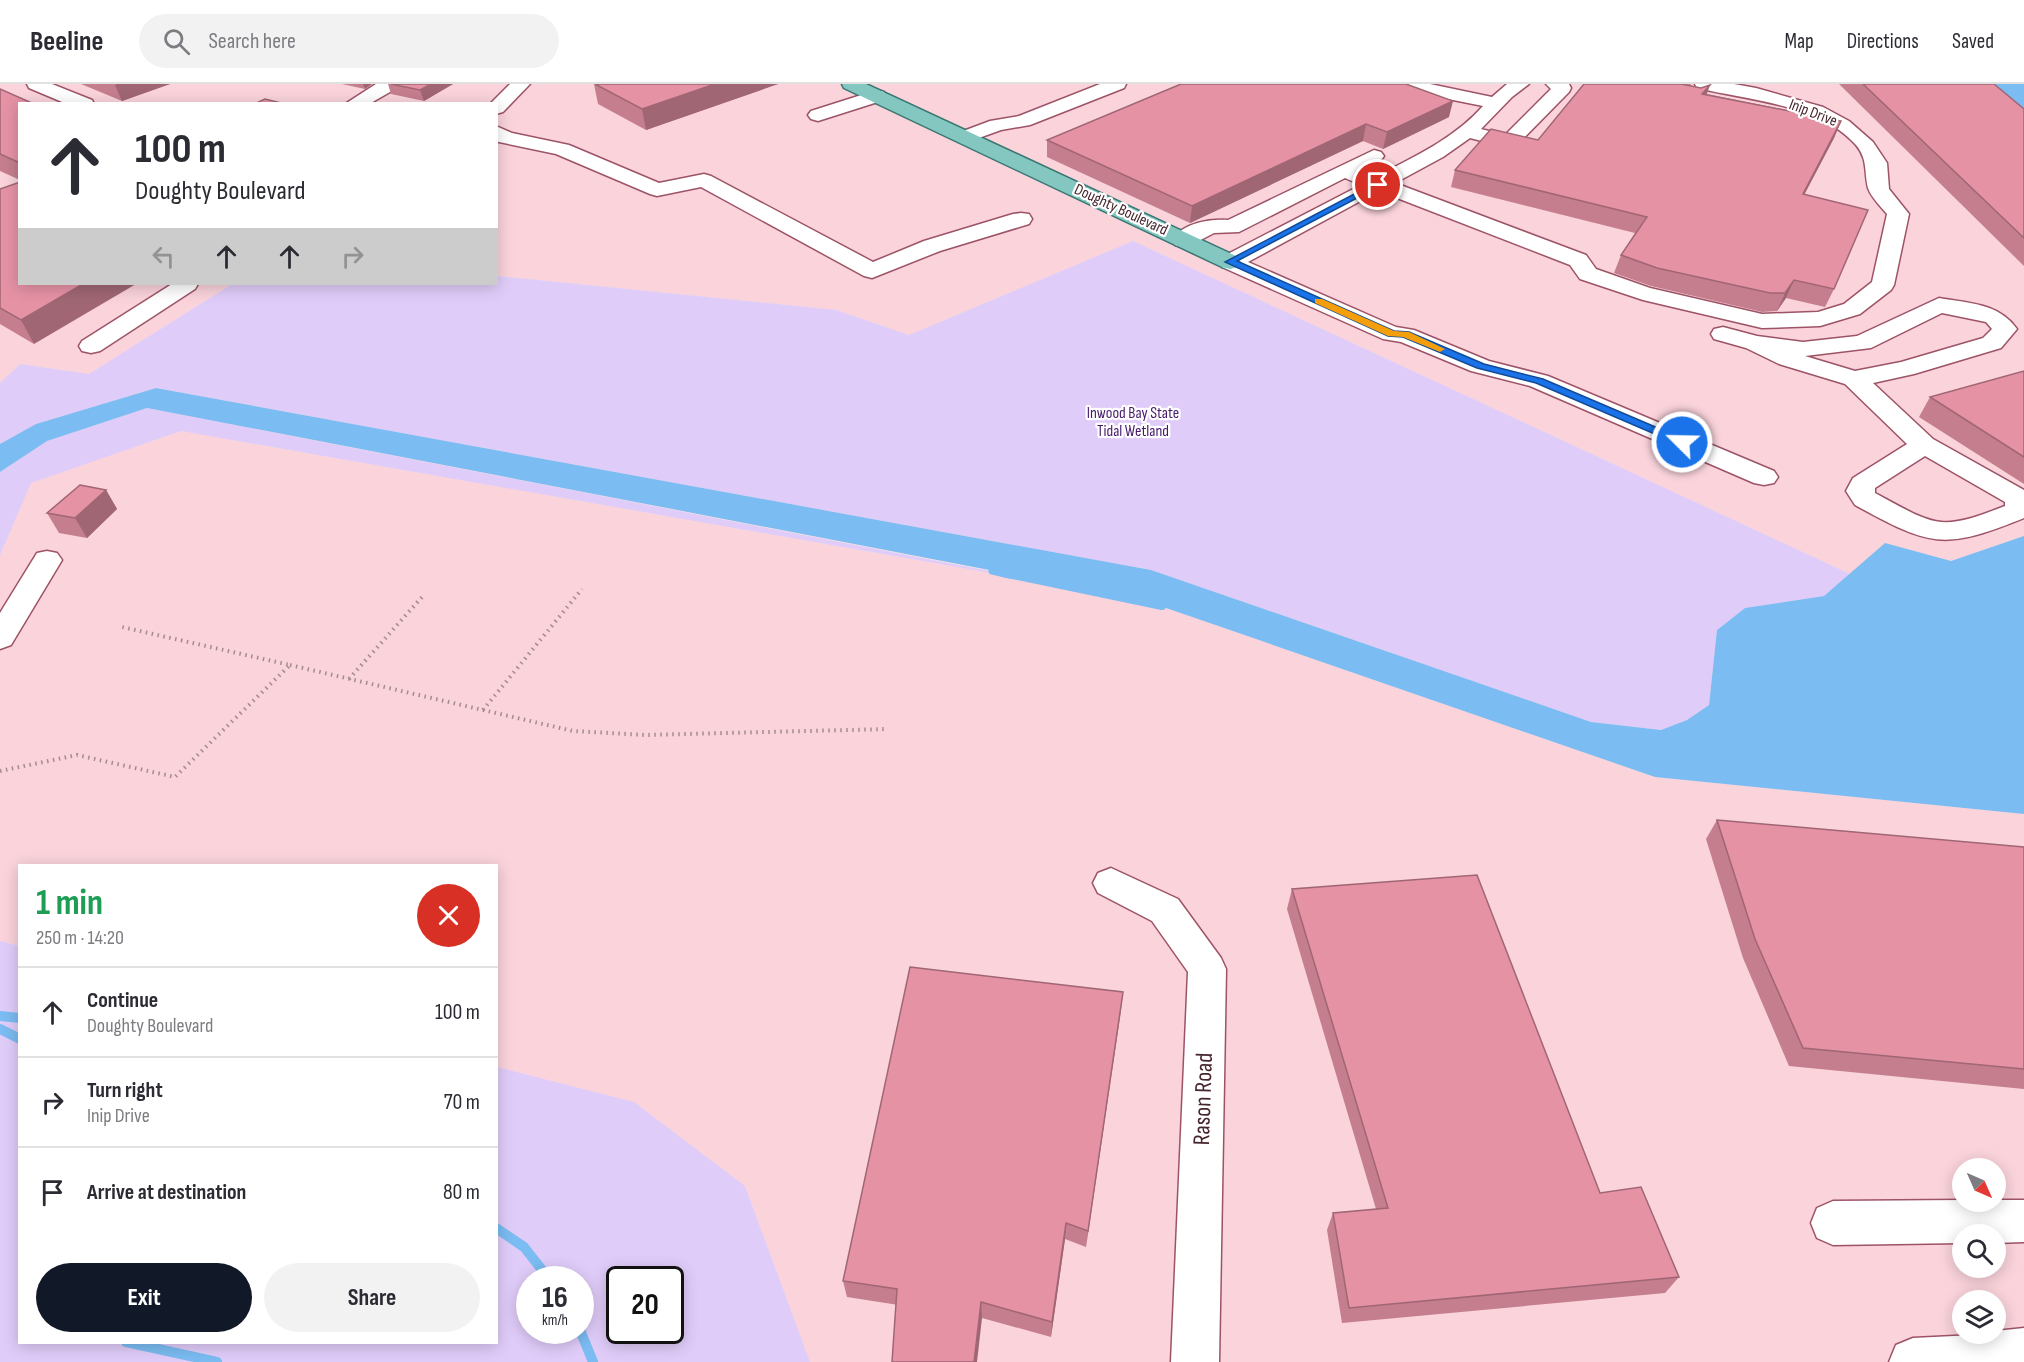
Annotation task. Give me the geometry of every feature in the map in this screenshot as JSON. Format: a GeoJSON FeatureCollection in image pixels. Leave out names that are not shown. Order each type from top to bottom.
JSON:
{"type":"FeatureCollection","features":[{"type":"Feature","properties":{"kind":"main road","name":"Doughty Boulevard"},"geometry":{"type":"LineString","coordinates":[[851,84],[1230,262]]}},
{"type":"Feature","properties":{"kind":"street"},"geometry":{"type":"LineString","coordinates":[[36,84],[80,102]]}},
{"type":"Feature","properties":{"kind":"street"},"geometry":{"type":"LineString","coordinates":[[357,84],[383,88]]}},
{"type":"Feature","properties":{"kind":"street"},"geometry":{"type":"LineString","coordinates":[[498,106],[521,84]]}},
{"type":"Feature","properties":{"kind":"street"},"geometry":{"type":"LineString","coordinates":[[1403,84],[1506,90]]}},
{"type":"Feature","properties":{"kind":"street"},"geometry":{"type":"LineString","coordinates":[[1686,94],[1696,96],[1703,84]]}},
{"type":"Feature","properties":{"kind":"street","name":"Inip Drive"},"geometry":{"type":"LineString","coordinates":[[1378,185],[1496,230],[1488,240],[1491,248],[1578,260],[1588,274],[1643,293],[1762,321],[1820,319],[1852,309],[1882,285],[1898,214],[1879,190],[1881,178],[1876,160],[1864,141],[1836,120],[1755,88],[1703,84]]}},
{"type":"Feature","properties":{"kind":"street"},"geometry":{"type":"LineString","coordinates":[[1792,104],[1792,96],[1798,84]]}},
{"type":"Feature","properties":{"kind":"street"},"geometry":{"type":"LineString","coordinates":[[965,137],[997,125],[1023,121],[1105,86]]}},
{"type":"Feature","properties":{"kind":"street"},"geometry":{"type":"LineString","coordinates":[[1467,131],[1509,142],[1561,86]]}},
{"type":"Feature","properties":{"kind":"street"},"geometry":{"type":"LineString","coordinates":[[358,102],[383,88]]}},
{"type":"Feature","properties":{"kind":"street"},"geometry":{"type":"LineString","coordinates":[[1230,262],[1436,153],[1467,131],[1506,90]]}},
{"type":"Feature","properties":{"kind":"street"},"geometry":{"type":"LineString","coordinates":[[818,115],[877,96]]}},
{"type":"Feature","properties":{"kind":"street"},"geometry":{"type":"LineString","coordinates":[[498,133],[506,138],[562,149],[657,190],[704,180],[872,271],[932,246],[1021,219]]}},
{"type":"Feature","properties":{"kind":"street"},"geometry":{"type":"LineString","coordinates":[[1183,240],[1210,226],[1231,227],[1374,156]]}},
{"type":"Feature","properties":{"kind":"street"},"geometry":{"type":"LineString","coordinates":[[1344,171],[1378,185]]}},
{"type":"Feature","properties":{"kind":"street"},"geometry":{"type":"LineString","coordinates":[[1319,184],[1353,197]]}},
{"type":"Feature","properties":{"kind":"street","name":"Doughty Boulevard"},"geometry":{"type":"LineString","coordinates":[[1230,262],[1392,334],[1405,334],[1480,366],[1539,381],[1764,477]]}},
{"type":"Feature","properties":{"kind":"street"},"geometry":{"type":"LineString","coordinates":[[1564,279],[1662,316],[1755,343],[1803,349],[1862,343],[1938,304],[1994,317],[2005,329],[1992,343],[1905,369],[1854,379]]}},
{"type":"Feature","properties":{"kind":"street"},"geometry":{"type":"LineString","coordinates":[[91,346],[185,285]]}},
{"type":"Feature","properties":{"kind":"street"},"geometry":{"type":"LineString","coordinates":[[1755,343],[1788,359],[1854,379],[1924,445],[1971,469],[2018,498],[2020,510],[1985,523],[1949,532],[1925,529],[1865,500],[1860,491],[1863,484],[1924,445]]}},
{"type":"Feature","properties":{"kind":"street"},"geometry":{"type":"LineString","coordinates":[[0,638],[47,560]]}},
{"type":"Feature","properties":{"kind":"street","name":"Rason Road"},"geometry":{"type":"LineString","coordinates":[[1111,883],[1165,910],[1207,969],[1195,1362]]}},
{"type":"Feature","properties":{"kind":"street"},"geometry":{"type":"LineString","coordinates":[[1833,1223],[2024,1221]]}},
{"type":"Feature","properties":{"kind":"street"},"geometry":{"type":"LineString","coordinates":[[1913,1362],[2024,1352]]}},
{"type":"Feature","properties":{"kind":"path"},"geometry":{"type":"LineString","coordinates":[[483,710],[582,589]]}},
{"type":"Feature","properties":{"kind":"path"},"geometry":{"type":"LineString","coordinates":[[349,679],[422,597]]}},
{"type":"Feature","properties":{"kind":"path"},"geometry":{"type":"LineString","coordinates":[[122,627],[573,731],[645,735],[888,729]]}},
{"type":"Feature","properties":{"kind":"path"},"geometry":{"type":"LineString","coordinates":[[0,771],[77,755],[175,777],[290,666]]}},
{"type":"Feature","properties":{"kind":"shaded area"},"geometry":{"type":"Polygon","coordinates":[[[0,84],[33,84],[76,102],[18,102],[18,285],[230,285],[89,374],[20,364],[0,383],[0,84]]]}},
{"type":"Feature","properties":{"kind":"shaded area"},"geometry":{"type":"Polygon","coordinates":[[[36,84],[1975,84],[2024,127],[2024,536],[1951,561],[1885,543],[1850,574],[1133,241],[909,335],[836,310],[498,276],[498,102],[79,102],[36,84]]]}},
{"type":"Feature","properties":{"kind":"shaded area"},"geometry":{"type":"Polygon","coordinates":[[[181,431],[1140,599],[1655,777],[2024,814],[2024,1362],[810,1362],[745,1186],[634,1102],[498,1067],[498,864],[18,864],[18,946],[0,941],[0,555],[30,483],[181,431]]]}},
{"type":"Feature","properties":{"kind":"green space","name":"Inwood Bay State Tidal Wetland"},"geometry":{"type":"Polygon","coordinates":[[[1133,241],[1850,574],[1824,596],[1745,608],[1717,630],[1709,705],[1687,720],[1661,730],[1591,722],[1498,690],[1494,693],[1386,651],[1151,570],[156,388],[36,424],[0,444],[0,383],[20,364],[89,374],[230,285],[498,285],[498,276],[836,310],[909,335],[1133,241]]]}},
{"type":"Feature","properties":{"kind":"green space"},"geometry":{"type":"Polygon","coordinates":[[[147,408],[1077,588],[181,431],[31,483],[0,555],[0,472],[46,441],[147,408]]]}},
{"type":"Feature","properties":{"kind":"green space"},"geometry":{"type":"Polygon","coordinates":[[[0,941],[18,946],[18,1344],[498,1344],[498,1067],[634,1102],[745,1186],[810,1362],[0,1362],[0,941]]]}},
{"type":"Feature","properties":{"kind":"water"},"geometry":{"type":"Polygon","coordinates":[[[1978,84],[2024,84],[2024,127],[1978,84]]]}},
{"type":"Feature","properties":{"kind":"water"},"geometry":{"type":"Polygon","coordinates":[[[156,388],[1151,570],[1591,722],[1661,730],[1687,720],[1709,705],[1717,630],[1745,608],[1824,596],[1885,543],[1951,561],[2024,536],[2024,814],[1655,777],[1140,599],[147,408],[47,441],[0,472],[0,444],[36,424],[156,388]]]}},
{"type":"Feature","properties":{"kind":"building"},"geometry":{"type":"Polygon","coordinates":[[[391,84],[431,84],[420,90],[391,84]]]}},
{"type":"Feature","properties":{"kind":"building"},"geometry":{"type":"Polygon","coordinates":[[[595,84],[715,84],[642,109],[595,84]]]}},
{"type":"Feature","properties":{"kind":"building"},"geometry":{"type":"Polygon","coordinates":[[[1181,84],[1406,84],[1453,101],[1387,132],[1366,124],[1192,206],[1047,140],[1181,84]]]}},
{"type":"Feature","properties":{"kind":"building"},"geometry":{"type":"Polygon","coordinates":[[[1584,84],[1681,84],[1701,88],[1710,85],[1702,94],[1841,121],[1803,194],[1868,210],[1834,289],[1794,280],[1785,293],[1770,293],[1657,268],[1621,255],[1647,217],[1455,170],[1491,129],[1538,140],[1584,84]]]}},
{"type":"Feature","properties":{"kind":"building"},"geometry":{"type":"Polygon","coordinates":[[[1863,84],[1994,84],[2024,109],[2024,238],[1863,84]]]}},
{"type":"Feature","properties":{"kind":"building"},"geometry":{"type":"Polygon","coordinates":[[[0,89],[29,102],[18,102],[18,162],[0,154],[0,89]]]}},
{"type":"Feature","properties":{"kind":"building"},"geometry":{"type":"Polygon","coordinates":[[[265,99],[277,102],[258,102],[265,99]]]}},
{"type":"Feature","properties":{"kind":"building"},"geometry":{"type":"Polygon","coordinates":[[[18,183],[18,285],[81,285],[21,320],[0,308],[0,189],[18,183]]]}},
{"type":"Feature","properties":{"kind":"building"},"geometry":{"type":"Polygon","coordinates":[[[2024,371],[2024,457],[1930,397],[2024,371]]]}},
{"type":"Feature","properties":{"kind":"building"},"geometry":{"type":"Polygon","coordinates":[[[80,485],[106,490],[75,518],[47,513],[80,485]]]}},
{"type":"Feature","properties":{"kind":"building"},"geometry":{"type":"Polygon","coordinates":[[[1717,820],[2024,847],[2024,1069],[1803,1048],[1755,939],[1717,820]]]}},
{"type":"Feature","properties":{"kind":"building"},"geometry":{"type":"Polygon","coordinates":[[[1477,875],[1600,1193],[1641,1187],[1679,1277],[1349,1308],[1333,1213],[1388,1208],[1292,889],[1477,875]]]}},
{"type":"Feature","properties":{"kind":"building"},"geometry":{"type":"Polygon","coordinates":[[[910,967],[1123,992],[1088,1231],[1066,1223],[1052,1322],[981,1302],[974,1362],[892,1362],[897,1289],[843,1281],[910,967]]]}},
{"type":"Feature","properties":{"kind":"waterway"},"geometry":{"type":"LineString","coordinates":[[992,571],[1010,575]]}},
{"type":"Feature","properties":{"kind":"waterway"},"geometry":{"type":"LineString","coordinates":[[1003,573],[1162,606]]}},
{"type":"Feature","properties":{"kind":"waterway"},"geometry":{"type":"LineString","coordinates":[[0,1016],[18,1018]]}},
{"type":"Feature","properties":{"kind":"waterway"},"geometry":{"type":"LineString","coordinates":[[0,1029],[18,1038]]}},
{"type":"Feature","properties":{"kind":"waterway"},"geometry":{"type":"LineString","coordinates":[[498,1229],[524,1247],[539,1266]]}},
{"type":"Feature","properties":{"kind":"waterway"},"geometry":{"type":"LineString","coordinates":[[135,1344],[217,1362]]}},
{"type":"Feature","properties":{"kind":"waterway"},"geometry":{"type":"LineString","coordinates":[[586,1344],[593,1362]]}},
{"type":"Feature","properties":{"kind":"slow traffic"},"geometry":{"type":"LineString","coordinates":[[1319,301],[1392,334],[1405,334],[1440,349]]}},
{"type":"Feature","properties":{"kind":"route"},"geometry":{"type":"LineString","coordinates":[[1378,185],[1230,262],[1392,334],[1405,334],[1480,366],[1539,381],[1682,442]]}}]}
